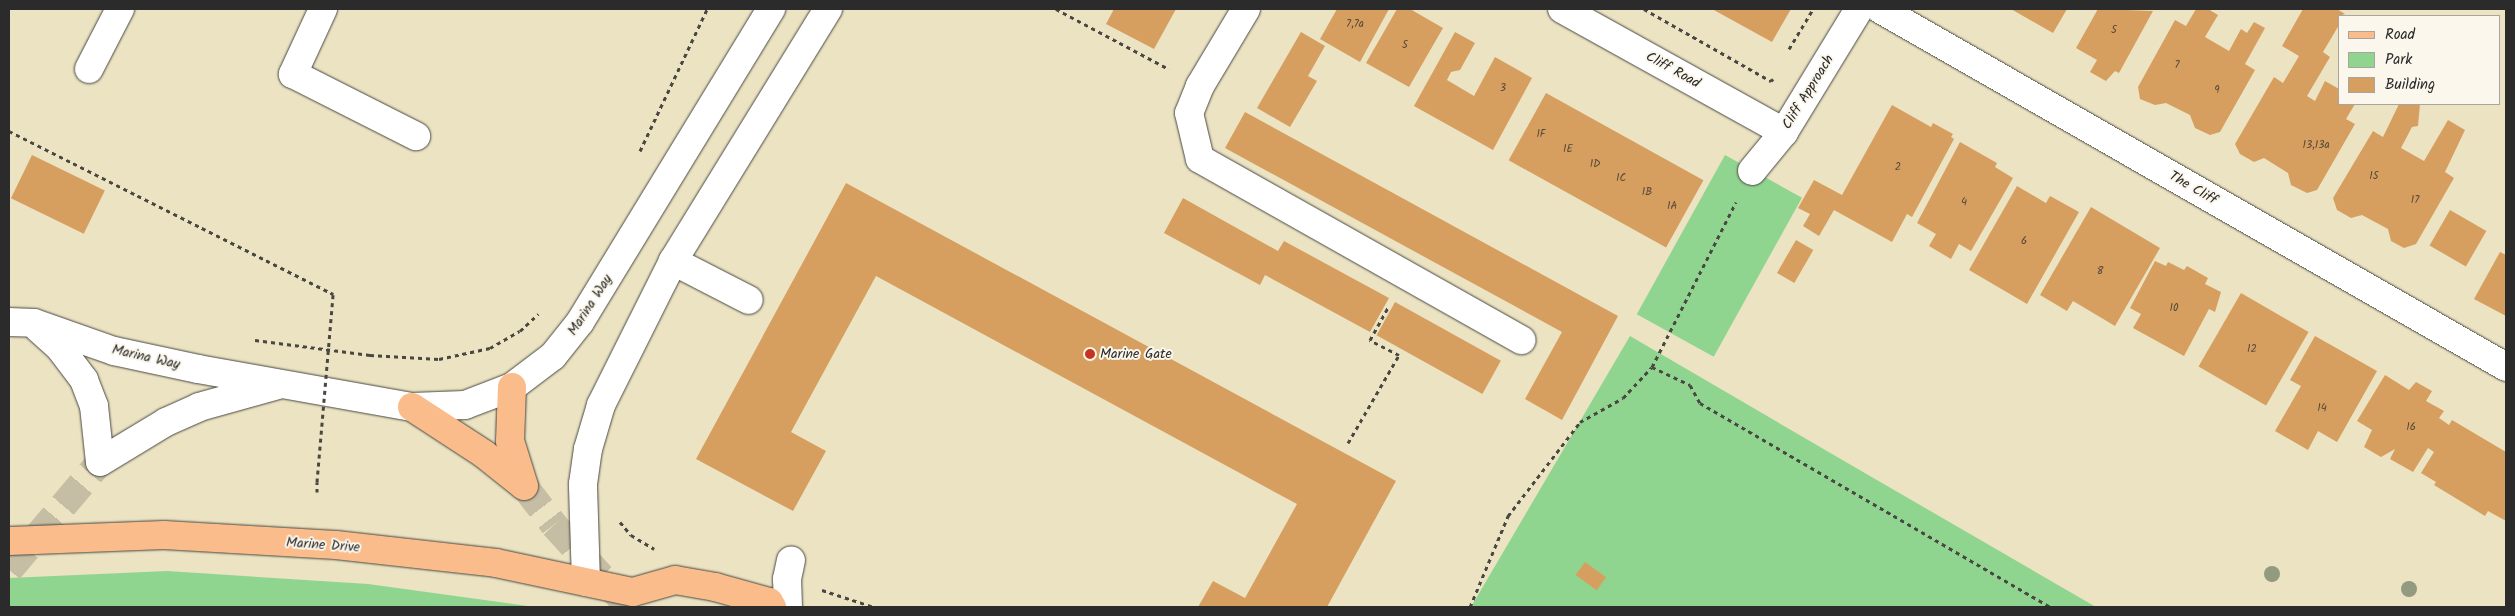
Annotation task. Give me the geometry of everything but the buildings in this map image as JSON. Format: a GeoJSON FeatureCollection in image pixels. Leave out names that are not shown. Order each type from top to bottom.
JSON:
{"type":"FeatureCollection","features":[{"type":"Feature","properties":{"kind":"main road"},"geometry":{"type":"LineString","coordinates":[[412,407],[484,454],[524,486],[510,441],[512,387]]}},
{"type":"Feature","properties":{"kind":"main road","name":"Marine Drive"},"geometry":{"type":"LineString","coordinates":[[9,541],[164,535],[336,545],[496,563],[586,582],[641,599],[675,580],[769,602],[772,607]]}},
{"type":"Feature","properties":{"kind":"street"},"geometry":{"type":"LineString","coordinates":[[88,70],[120,9]]}},
{"type":"Feature","properties":{"kind":"street"},"geometry":{"type":"LineString","coordinates":[[323,9],[294,74],[416,136]]}},
{"type":"Feature","properties":{"kind":"street","name":"Marina Way"},"geometry":{"type":"LineString","coordinates":[[21,323],[114,351],[412,407],[465,405],[512,387],[553,356],[576,328],[771,9]]}},
{"type":"Feature","properties":{"kind":"street"},"geometry":{"type":"LineString","coordinates":[[586,582],[583,484],[588,449],[601,405],[673,261],[828,9]]}},
{"type":"Feature","properties":{"kind":"street"},"geometry":{"type":"LineString","coordinates":[[1246,9],[1200,86],[1189,113],[1200,159],[1521,340]]}},
{"type":"Feature","properties":{"kind":"street","name":"Cliff Road"},"geometry":{"type":"LineString","coordinates":[[1562,9],[1784,132]]}},
{"type":"Feature","properties":{"kind":"street","name":"Cliff Approach"},"geometry":{"type":"LineString","coordinates":[[1752,171],[1784,132],[1859,9]]}},
{"type":"Feature","properties":{"kind":"street","name":"The Cliff"},"geometry":{"type":"LineString","coordinates":[[1880,9],[2506,367]]}},
{"type":"Feature","properties":{"kind":"street"},"geometry":{"type":"LineString","coordinates":[[673,261],[749,300]]}},
{"type":"Feature","properties":{"kind":"street","name":"Marina Way"},"geometry":{"type":"LineString","coordinates":[[21,323],[60,348],[84,380],[94,406],[100,462],[166,422],[199,407],[286,382]]}},
{"type":"Feature","properties":{"kind":"street"},"geometry":{"type":"LineString","coordinates":[[788,607],[786,579],[791,560]]}},
{"type":"Feature","properties":{"kind":"path"},"geometry":{"type":"LineString","coordinates":[[638,154],[707,9]]}},
{"type":"Feature","properties":{"kind":"path"},"geometry":{"type":"LineString","coordinates":[[1056,9],[1200,86]]}},
{"type":"Feature","properties":{"kind":"path"},"geometry":{"type":"LineString","coordinates":[[1644,9],[1771,81],[1776,73]]}},
{"type":"Feature","properties":{"kind":"path"},"geometry":{"type":"LineString","coordinates":[[1785,57],[1813,9]]}},
{"type":"Feature","properties":{"kind":"path"},"geometry":{"type":"LineString","coordinates":[[9,131],[333,294],[317,492]]}},
{"type":"Feature","properties":{"kind":"path"},"geometry":{"type":"LineString","coordinates":[[1470,607],[1508,516],[1580,422],[1623,398],[1652,367],[1752,171]]}},
{"type":"Feature","properties":{"kind":"path"},"geometry":{"type":"LineString","coordinates":[[1348,443],[1399,355],[1370,340],[1406,275]]}},
{"type":"Feature","properties":{"kind":"path"},"geometry":{"type":"LineString","coordinates":[[246,339],[370,355],[439,359],[501,343],[544,308]]}},
{"type":"Feature","properties":{"kind":"path"},"geometry":{"type":"LineString","coordinates":[[1652,367],[1690,385],[1700,403],[2050,607]]}},
{"type":"Feature","properties":{"kind":"green space"},"geometry":{"type":"Polygon","coordinates":[[[1725,155],[1802,198],[1714,357],[1637,314],[1725,155]]]}},
{"type":"Feature","properties":{"kind":"green space"},"geometry":{"type":"Polygon","coordinates":[[[1630,336],[1851,465],[2096,607],[1471,607],[1630,336]]]}},
{"type":"Feature","properties":{"kind":"green space"},"geometry":{"type":"Polygon","coordinates":[[[167,571],[368,584],[535,607],[9,607],[9,578],[167,571]]]}},
{"type":"Feature","properties":{"kind":"tunnel"},"geometry":{"type":"LineString","coordinates":[[9,570],[100,462]]}},
{"type":"Feature","properties":{"kind":"tunnel"},"geometry":{"type":"LineString","coordinates":[[524,486],[554,525],[629,607]]}},
{"type":"Feature","properties":{"kind":"place","name":"Marine Gate"},"geometry":{"type":"Point","coordinates":[1090,354]}}]}
